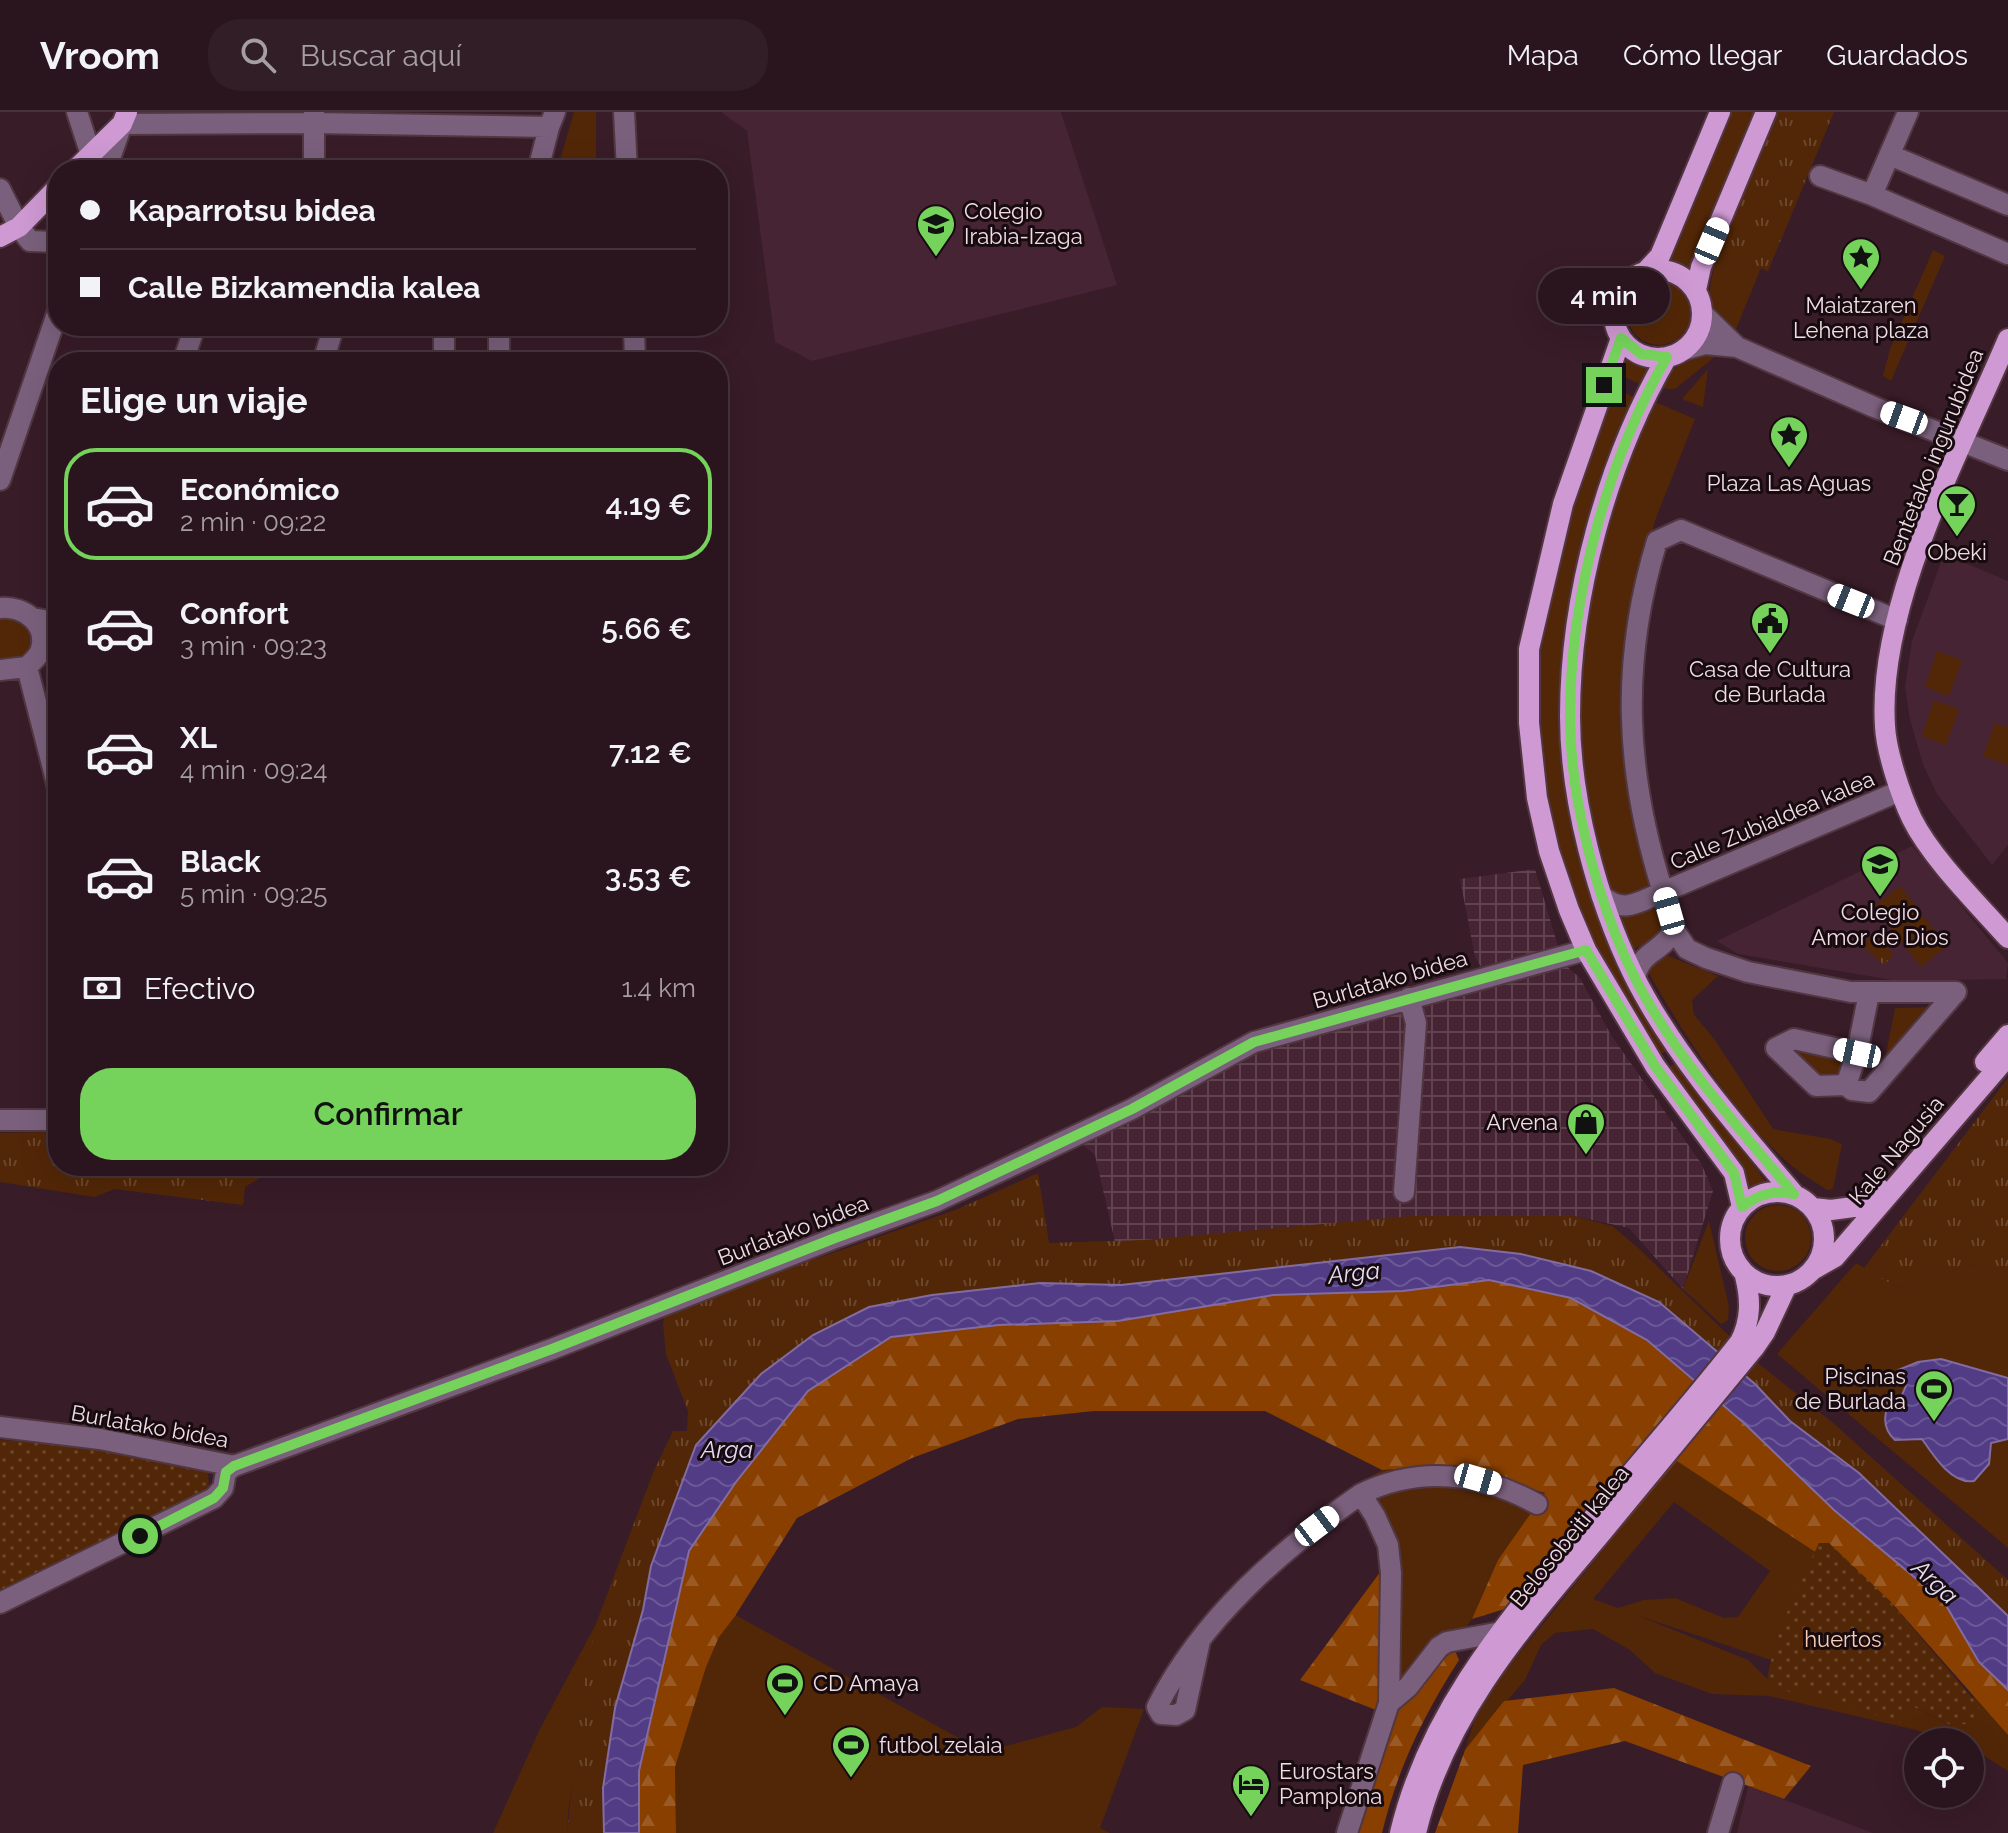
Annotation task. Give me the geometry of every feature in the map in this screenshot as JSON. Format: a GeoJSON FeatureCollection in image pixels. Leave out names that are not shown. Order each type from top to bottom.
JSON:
{"type":"FeatureCollection","features":[{"type":"Feature","properties":{"kind":"main road"},"geometry":{"type":"LineString","coordinates":[[1647,270],[1660,256],[1720,112]]}},
{"type":"Feature","properties":{"kind":"main road"},"geometry":{"type":"LineString","coordinates":[[1696,290],[1701,267],[1766,112]]}},
{"type":"Feature","properties":{"kind":"main road"},"geometry":{"type":"LineString","coordinates":[[86,160],[125,118]]}},
{"type":"Feature","properties":{"kind":"main road"},"geometry":{"type":"LineString","coordinates":[[0,237],[19,227],[48,197]]}},
{"type":"Feature","properties":{"kind":"main road"},"geometry":{"type":"LineString","coordinates":[[1675,354],[1641,354],[1621,338],[1615,325],[1617,297],[1624,285],[1647,270],[1675,272],[1687,280],[1696,290],[1703,314],[1694,340],[1675,354],[1642,402],[1598,517],[1573,650],[1570,718],[1576,790],[1601,895],[1635,977],[1680,1051],[1794,1194],[1813,1208],[1822,1229],[1823,1253],[1805,1277],[1787,1285],[1761,1283],[1745,1276]]}},
{"type":"Feature","properties":{"kind":"main road"},"geometry":{"type":"LineString","coordinates":[[1621,338],[1563,504],[1529,649],[1529,723],[1537,798],[1549,851],[1586,950],[1655,1066],[1734,1173],[1742,1207]]}},
{"type":"Feature","properties":{"kind":"main road","name":"Bentetako ingurubidea"},"geometry":{"type":"LineString","coordinates":[[2008,339],[1930,521],[1897,620],[1887,684],[1885,727],[1900,791],[1914,823],[2008,938]]}},
{"type":"Feature","properties":{"kind":"main road","name":"Kale Nagusia"},"geometry":{"type":"LineString","coordinates":[[1813,1208],[1831,1210],[1861,1206],[2008,1035]]}},
{"type":"Feature","properties":{"kind":"main road","name":"Kale Nagusia"},"geometry":{"type":"LineString","coordinates":[[1814,1269],[1835,1257],[2008,1056]]}},
{"type":"Feature","properties":{"kind":"main road"},"geometry":{"type":"LineString","coordinates":[[1756,1328],[1745,1276],[1734,1261],[1729,1243],[1732,1224],[1742,1207],[1766,1193],[1780,1191],[1794,1194]]}},
{"type":"Feature","properties":{"kind":"main road","name":"Belosobeiti kalea"},"geometry":{"type":"LineString","coordinates":[[1416,1833],[1439,1763],[1464,1710],[1740,1342],[1756,1328],[1787,1285]]}},
{"type":"Feature","properties":{"kind":"main road","name":"Belosobeiti kalea"},"geometry":{"type":"LineString","coordinates":[[1400,1833],[1415,1783],[1436,1732],[1481,1658],[1659,1453]]}},
{"type":"Feature","properties":{"kind":"street"},"geometry":{"type":"LineString","coordinates":[[77,112],[91,155]]}},
{"type":"Feature","properties":{"kind":"street"},"geometry":{"type":"LineString","coordinates":[[624,112],[626,160]]}},
{"type":"Feature","properties":{"kind":"street"},"geometry":{"type":"LineString","coordinates":[[1872,195],[1908,112]]}},
{"type":"Feature","properties":{"kind":"street"},"geometry":{"type":"LineString","coordinates":[[110,160],[125,118],[552,120],[541,160]]}},
{"type":"Feature","properties":{"kind":"street"},"geometry":{"type":"LineString","coordinates":[[314,118],[314,160]]}},
{"type":"Feature","properties":{"kind":"street"},"geometry":{"type":"LineString","coordinates":[[1890,155],[2008,205]]}},
{"type":"Feature","properties":{"kind":"street"},"geometry":{"type":"LineString","coordinates":[[1820,176],[2008,254]]}},
{"type":"Feature","properties":{"kind":"street"},"geometry":{"type":"LineString","coordinates":[[0,189],[19,227],[30,241],[48,242]]}},
{"type":"Feature","properties":{"kind":"street"},"geometry":{"type":"LineString","coordinates":[[1703,314],[1737,347]]}},
{"type":"Feature","properties":{"kind":"street"},"geometry":{"type":"LineString","coordinates":[[0,480],[49,336]]}},
{"type":"Feature","properties":{"kind":"street"},"geometry":{"type":"LineString","coordinates":[[1675,354],[1705,344],[1737,347],[1874,407],[2008,460]]}},
{"type":"Feature","properties":{"kind":"street"},"geometry":{"type":"LineString","coordinates":[[1663,892],[1647,842],[1631,722],[1633,649],[1644,584],[1657,541],[1681,530],[1897,620]]}},
{"type":"Feature","properties":{"kind":"street"},"geometry":{"type":"LineString","coordinates":[[0,608],[23,609],[33,618],[42,641],[33,660],[48,737]]}},
{"type":"Feature","properties":{"kind":"street"},"geometry":{"type":"LineString","coordinates":[[33,618],[48,621]]}},
{"type":"Feature","properties":{"kind":"street"},"geometry":{"type":"LineString","coordinates":[[0,670],[33,660],[48,647]]}},
{"type":"Feature","properties":{"kind":"street","name":"Calle Zubialdea kalea"},"geometry":{"type":"LineString","coordinates":[[1601,895],[1613,906],[1624,908],[1900,791]]}},
{"type":"Feature","properties":{"kind":"street","name":"Calle Zubialdea kalea"},"geometry":{"type":"LineString","coordinates":[[1663,892],[1674,930]]}},
{"type":"Feature","properties":{"kind":"street"},"geometry":{"type":"LineString","coordinates":[[1635,977],[1638,964],[1645,955],[1667,943],[1674,930],[1687,949],[1742,979],[1869,993],[1956,992],[1869,1092],[1852,1090],[1846,1085],[1816,1086],[1776,1048],[1794,1039],[1857,1053]]}},
{"type":"Feature","properties":{"kind":"street","name":"Burlatako bidea"},"geometry":{"type":"LineString","coordinates":[[0,1427],[100,1439],[234,1466],[552,1349],[937,1201],[1132,1109],[1254,1042],[1586,950]]}},
{"type":"Feature","properties":{"kind":"street"},"geometry":{"type":"LineString","coordinates":[[1846,1085],[1857,1053],[1869,993]]}},
{"type":"Feature","properties":{"kind":"street"},"geometry":{"type":"LineString","coordinates":[[1404,1192],[1416,1023],[1409,998]]}},
{"type":"Feature","properties":{"kind":"street"},"geometry":{"type":"LineString","coordinates":[[0,1120],[48,1120]]}},
{"type":"Feature","properties":{"kind":"street"},"geometry":{"type":"LineString","coordinates":[[0,1603],[214,1498],[223,1488],[226,1472],[234,1466]]}},
{"type":"Feature","properties":{"kind":"street","name":"Belosobeiti kalea"},"geometry":{"type":"LineString","coordinates":[[1200,1641],[1232,1601],[1302,1537],[1361,1494],[1402,1478],[1455,1476],[1500,1485],[1537,1504]]}},
{"type":"Feature","properties":{"kind":"street","name":"Belosobeiti kalea"},"geometry":{"type":"LineString","coordinates":[[1347,1833],[1389,1703],[1391,1573],[1388,1545],[1361,1494]]}},
{"type":"Feature","properties":{"kind":"street","name":"Belosobeiti kalea"},"geometry":{"type":"LineString","coordinates":[[1389,1703],[1408,1687],[1439,1647],[1447,1642],[1501,1632]]}},
{"type":"Feature","properties":{"kind":"street"},"geometry":{"type":"LineString","coordinates":[[1389,1703],[1405,1697],[1447,1649],[1469,1647],[1481,1658]]}},
{"type":"Feature","properties":{"kind":"street"},"geometry":{"type":"LineString","coordinates":[[1718,1833],[1733,1783]]}},
{"type":"Feature","properties":{"kind":"shaded area","name":"Colegio Irabia-Izaga"},"geometry":{"type":"Polygon","coordinates":[[[721,112],[1061,112],[1117,285],[812,361],[775,342],[747,131],[721,112]]]}},
{"type":"Feature","properties":{"kind":"shaded area"},"geometry":{"type":"Polygon","coordinates":[[[1944,554],[2008,581],[2008,845],[1992,865],[1937,794],[1924,767],[1910,720],[1905,687],[1912,641],[1944,554]]]}},
{"type":"Feature","properties":{"kind":"shaded area","name":"Colegio Amor de Dios"},"geometry":{"type":"Polygon","coordinates":[[[1912,846],[2008,963],[2006,979],[1898,981],[1738,954],[1717,941],[1912,846]]]}},
{"type":"Feature","properties":{"kind":"shaded area"},"geometry":{"type":"Polygon","coordinates":[[[1535,869],[1563,963],[1580,978],[1611,1035],[1701,1163],[1713,1191],[1683,1289],[1629,1228],[1574,1216],[1115,1242],[1095,1155],[1068,1133],[1252,1036],[1481,967],[1475,957],[1460,879],[1535,869]]]}},
{"type":"Feature","properties":{"kind":"shaded area"},"geometry":{"type":"Polygon","coordinates":[[[1748,1786],[1873,1833],[1737,1833],[1748,1786]]]}},
{"type":"Feature","properties":{"kind":"green space"},"geometry":{"type":"Polygon","coordinates":[[[574,112],[596,112],[596,160],[560,160],[574,112]]]}},
{"type":"Feature","properties":{"kind":"green space"},"geometry":{"type":"Polygon","coordinates":[[[1730,112],[1757,112],[1690,270],[1666,261],[1730,112]]]}},
{"type":"Feature","properties":{"kind":"green space"},"geometry":{"type":"Polygon","coordinates":[[[1775,112],[1834,112],[1768,271],[1717,250],[1775,112]]]}},
{"type":"Feature","properties":{"kind":"green space"},"geometry":{"type":"Polygon","coordinates":[[[1717,250],[1761,268],[1731,341],[1710,313],[1710,288],[1717,250]]]}},
{"type":"Feature","properties":{"kind":"green space"},"geometry":{"type":"Polygon","coordinates":[[[1933,250],[1945,256],[1891,381],[1883,376],[1890,349],[1933,250]]]}},
{"type":"Feature","properties":{"kind":"green space"},"geometry":{"type":"Polygon","coordinates":[[[1653,281],[1665,281],[1682,290],[1689,301],[1689,325],[1682,336],[1665,345],[1653,345],[1641,340],[1632,331],[1627,319],[1627,307],[1632,295],[1641,286],[1653,281]]]}},
{"type":"Feature","properties":{"kind":"green space"},"geometry":{"type":"Polygon","coordinates":[[[1722,351],[1675,389],[1657,388],[1671,372],[1692,357],[1722,351]]]}},
{"type":"Feature","properties":{"kind":"green space"},"geometry":{"type":"Polygon","coordinates":[[[1626,357],[1650,367],[1640,384],[1620,375],[1626,357]]]}},
{"type":"Feature","properties":{"kind":"green space"},"geometry":{"type":"Polygon","coordinates":[[[1708,369],[1703,407],[1682,399],[1708,369]]]}},
{"type":"Feature","properties":{"kind":"green space"},"geometry":{"type":"Polygon","coordinates":[[[1614,388],[1634,397],[1611,463],[1567,632],[1561,678],[1569,796],[1668,1050],[1659,1055],[1594,945],[1576,907],[1561,866],[1542,774],[1539,678],[1549,584],[1565,523],[1614,388]]]}},
{"type":"Feature","properties":{"kind":"green space"},"geometry":{"type":"Polygon","coordinates":[[[1653,401],[1695,419],[1656,518],[1638,580],[1628,639],[1655,889],[1626,901],[1608,890],[1593,837],[1583,779],[1578,720],[1582,636],[1612,502],[1653,401]]]}},
{"type":"Feature","properties":{"kind":"green space"},"geometry":{"type":"Polygon","coordinates":[[[5,616],[24,623],[30,632],[27,652],[14,660],[0,658],[0,618],[5,616]]]}},
{"type":"Feature","properties":{"kind":"green space"},"geometry":{"type":"Polygon","coordinates":[[[1937,651],[1962,660],[1949,696],[1925,687],[1937,651]]]}},
{"type":"Feature","properties":{"kind":"green space"},"geometry":{"type":"Polygon","coordinates":[[[1934,700],[1959,709],[1946,745],[1922,736],[1934,700]]]}},
{"type":"Feature","properties":{"kind":"green space"},"geometry":{"type":"Polygon","coordinates":[[[1995,723],[2008,727],[2008,765],[1983,756],[1995,723]]]}},
{"type":"Feature","properties":{"kind":"green space"},"geometry":{"type":"Polygon","coordinates":[[[1900,886],[1947,946],[1921,967],[1873,907],[1900,886]]]}},
{"type":"Feature","properties":{"kind":"green space"},"geometry":{"type":"Polygon","coordinates":[[[1655,901],[1663,920],[1663,932],[1655,941],[1630,950],[1620,917],[1655,901]]]}},
{"type":"Feature","properties":{"kind":"green space"},"geometry":{"type":"Polygon","coordinates":[[[1873,934],[1894,954],[1884,965],[1862,945],[1873,934]]]}},
{"type":"Feature","properties":{"kind":"green space"},"geometry":{"type":"Polygon","coordinates":[[[1666,955],[1718,976],[1692,1000],[1694,1015],[1715,1040],[1773,1129],[1842,1144],[1833,1189],[1827,1190],[1775,1151],[1714,1076],[1646,968],[1650,956],[1666,955]]]}},
{"type":"Feature","properties":{"kind":"green space"},"geometry":{"type":"Polygon","coordinates":[[[1938,1007],[1886,1054],[1895,1008],[1938,1007]]]}},
{"type":"Feature","properties":{"kind":"green space"},"geometry":{"type":"Polygon","coordinates":[[[1802,1048],[1841,1055],[1846,1064],[1841,1075],[1826,1077],[1802,1066],[1798,1054],[1802,1048]]]}},
{"type":"Feature","properties":{"kind":"green space"},"geometry":{"type":"Polygon","coordinates":[[[1678,1062],[1766,1182],[1748,1188],[1742,1169],[1666,1068],[1678,1062]]]}},
{"type":"Feature","properties":{"kind":"green space"},"geometry":{"type":"Polygon","coordinates":[[[2008,1078],[2008,1282],[1974,1264],[1898,1288],[1864,1268],[2008,1078]]]}},
{"type":"Feature","properties":{"kind":"green space"},"geometry":{"type":"Polygon","coordinates":[[[48,1132],[48,1176],[263,1176],[245,1187],[243,1205],[114,1189],[95,1197],[0,1182],[0,1133],[48,1132]]]}},
{"type":"Feature","properties":{"kind":"green space"},"geometry":{"type":"Polygon","coordinates":[[[1038,1173],[1049,1243],[1144,1240],[1413,1216],[1574,1216],[1612,1226],[1755,1361],[1833,1423],[2008,1580],[2008,1616],[1859,1473],[1790,1421],[1755,1384],[1659,1302],[1591,1271],[1521,1254],[1460,1247],[1121,1285],[1040,1283],[932,1295],[869,1307],[651,1566],[643,1610],[615,1708],[603,1788],[604,1833],[567,1833],[581,1698],[596,1624],[653,1473],[673,1431],[687,1431],[688,1411],[666,1354],[665,1312],[958,1209],[1038,1173]]]}},
{"type":"Feature","properties":{"kind":"green space"},"geometry":{"type":"Polygon","coordinates":[[[1778,1205],[1801,1215],[1811,1238],[1801,1261],[1778,1271],[1755,1261],[1745,1238],[1755,1215],[1778,1205]]]}},
{"type":"Feature","properties":{"kind":"green space"},"geometry":{"type":"Polygon","coordinates":[[[1709,1221],[1729,1307],[1728,1320],[1721,1324],[1683,1289],[1709,1221]]]}},
{"type":"Feature","properties":{"kind":"green space","name":"Piscinas de Burlada"},"geometry":{"type":"Polygon","coordinates":[[[1856,1263],[1898,1288],[1974,1264],[2008,1282],[2008,1548],[1777,1354],[1856,1263]]]}},
{"type":"Feature","properties":{"kind":"green space"},"geometry":{"type":"Polygon","coordinates":[[[1489,1280],[1571,1298],[1647,1340],[1745,1424],[1834,1510],[1944,1602],[1979,1662],[2008,1690],[2008,1735],[1890,1601],[1677,1461],[1570,1589],[1472,1619],[1498,1560],[1545,1493],[1452,1465],[1382,1470],[1265,1411],[1094,1411],[1018,1419],[912,1458],[797,1518],[719,1637],[706,1667],[675,1767],[676,1833],[639,1833],[639,1771],[689,1551],[736,1482],[808,1391],[891,1337],[999,1325],[1118,1321],[1273,1295],[1403,1291],[1489,1280]]]}},
{"type":"Feature","properties":{"kind":"green space"},"geometry":{"type":"Polygon","coordinates":[[[0,1440],[93,1446],[208,1472],[209,1490],[0,1598],[0,1440]]]}},
{"type":"Feature","properties":{"kind":"green space"},"geometry":{"type":"Polygon","coordinates":[[[1676,1460],[1820,1543],[1789,1609],[1771,1660],[1639,1616],[1748,1660],[1769,1681],[1904,1702],[1952,1726],[1970,1698],[1975,1697],[2008,1735],[2008,1771],[1984,1756],[1984,1728],[1907,1728],[1769,1696],[1712,1694],[1655,1673],[1630,1650],[1593,1629],[1555,1633],[1541,1645],[1525,1680],[1465,1750],[1478,1709],[1509,1666],[1676,1460]],[[1674,1502],[1593,1599],[1618,1608],[1644,1600],[1675,1598],[1724,1618],[1738,1617],[1770,1571],[1674,1502]]]}},
{"type":"Feature","properties":{"kind":"green space"},"geometry":{"type":"Polygon","coordinates":[[[1452,1465],[1546,1494],[1498,1560],[1472,1619],[1453,1646],[1402,1692],[1391,1573],[1381,1571],[1376,1538],[1350,1489],[1382,1470],[1452,1465]]]}},
{"type":"Feature","properties":{"kind":"green space","name":"huertos"},"geometry":{"type":"Polygon","coordinates":[[[1819,1543],[1829,1543],[1889,1600],[1979,1706],[1977,1722],[1953,1726],[1906,1703],[1900,1723],[1803,1689],[1792,1693],[1767,1681],[1781,1627],[1819,1543]]]}},
{"type":"Feature","properties":{"kind":"green space"},"geometry":{"type":"Polygon","coordinates":[[[1381,1571],[1391,1573],[1389,1702],[1453,1646],[1459,1660],[1413,1743],[1395,1787],[1382,1833],[1344,1833],[1386,1714],[1300,1680],[1381,1571]]]}},
{"type":"Feature","properties":{"kind":"green space","name":"CD Amaya"},"geometry":{"type":"Polygon","coordinates":[[[730,1612],[984,1752],[1076,1727],[1102,1707],[1144,1709],[1100,1828],[1110,1833],[676,1833],[675,1767],[706,1667],[730,1612]]]}},
{"type":"Feature","properties":{"kind":"green space"},"geometry":{"type":"Polygon","coordinates":[[[596,1624],[567,1833],[493,1833],[540,1729],[596,1624]]]}},
{"type":"Feature","properties":{"kind":"green space"},"geometry":{"type":"Polygon","coordinates":[[[1614,1688],[1811,1766],[1784,1799],[1625,1741],[1523,1765],[1518,1833],[1435,1833],[1465,1750],[1504,1701],[1614,1688]]]}},
{"type":"Feature","properties":{"kind":"water","name":"Arga"},"geometry":{"type":"Polygon","coordinates":[[[1460,1247],[1521,1254],[1591,1271],[1659,1302],[1755,1384],[1790,1421],[1859,1473],[2008,1616],[2008,1690],[1979,1662],[1944,1602],[1834,1510],[1745,1424],[1647,1340],[1571,1298],[1489,1280],[1403,1291],[1273,1295],[1118,1321],[999,1325],[891,1337],[808,1391],[736,1482],[689,1551],[639,1771],[639,1833],[604,1833],[603,1788],[615,1708],[643,1610],[651,1566],[696,1445],[761,1374],[813,1335],[869,1307],[932,1295],[1040,1283],[1121,1285],[1460,1247]]]}},
{"type":"Feature","properties":{"kind":"water"},"geometry":{"type":"Polygon","coordinates":[[[1941,1359],[2008,1378],[2008,1439],[1991,1443],[1989,1464],[1974,1481],[1951,1474],[1922,1439],[1895,1440],[1887,1428],[1887,1400],[1901,1397],[1906,1386],[1898,1370],[1918,1362],[1941,1359]]]}},
{"type":"Feature","properties":{"kind":"place","name":"Colegio Irabia-Izaga"},"geometry":{"type":"Point","coordinates":[936,258]}},
{"type":"Feature","properties":{"kind":"place","name":"Maiatzaren Lehena plaza"},"geometry":{"type":"Point","coordinates":[1861,291]}},
{"type":"Feature","properties":{"kind":"place","name":"Plaza Las Aguas"},"geometry":{"type":"Point","coordinates":[1789,469]}},
{"type":"Feature","properties":{"kind":"place","name":"Obeki"},"geometry":{"type":"Point","coordinates":[1957,538]}},
{"type":"Feature","properties":{"kind":"place","name":"Casa de Cultura de Burlada"},"geometry":{"type":"Point","coordinates":[1770,655]}},
{"type":"Feature","properties":{"kind":"place","name":"Colegio Amor de Dios"},"geometry":{"type":"Point","coordinates":[1880,898]}},
{"type":"Feature","properties":{"kind":"place","name":"Arvena"},"geometry":{"type":"Point","coordinates":[1586,1156]}},
{"type":"Feature","properties":{"kind":"place","name":"Piscinas de Burlada"},"geometry":{"type":"Point","coordinates":[1934,1423]}},
{"type":"Feature","properties":{"kind":"place","name":"CD Amaya"},"geometry":{"type":"Point","coordinates":[785,1717]}},
{"type":"Feature","properties":{"kind":"place","name":"futbol zelaia"},"geometry":{"type":"Point","coordinates":[851,1779]}},
{"type":"Feature","properties":{"kind":"place","name":"Eurostars Pamplona"},"geometry":{"type":"Point","coordinates":[1251,1818]}},
{"type":"Feature","properties":{"kind":"route"},"geometry":{"type":"LineString","coordinates":[[140,1536],[214,1498],[223,1488],[226,1472],[234,1466],[552,1349],[937,1201],[1132,1109],[1254,1042],[1586,950],[1655,1066],[1734,1173],[1742,1207],[1766,1193],[1780,1191],[1794,1194],[1680,1051],[1635,977],[1601,895],[1576,790],[1570,718],[1573,650],[1598,517],[1645,394],[1667,357],[1653,358],[1641,354],[1629,348],[1621,338],[1604,385]]}}]}
